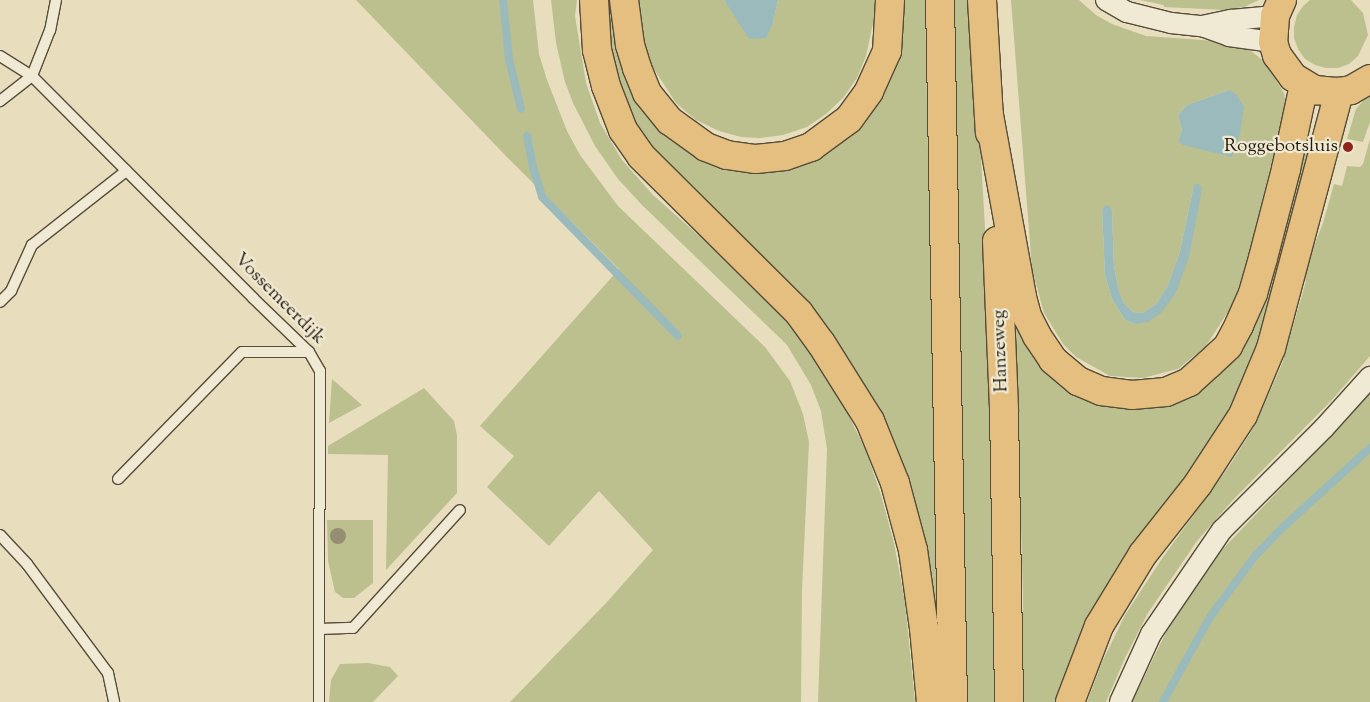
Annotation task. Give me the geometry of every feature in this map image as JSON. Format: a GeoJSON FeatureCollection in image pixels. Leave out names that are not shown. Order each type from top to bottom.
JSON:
{"type":"FeatureCollection","features":[{"type":"Feature","properties":{"kind":"main road"},"geometry":{"type":"LineString","coordinates":[[594,0],[597,50],[606,86],[623,130],[641,156],[799,313],[821,343],[870,421],[895,483],[913,550],[924,628],[931,702]]}},
{"type":"Feature","properties":{"kind":"main road"},"geometry":{"type":"LineString","coordinates":[[624,0],[630,45],[637,68],[647,93],[670,121],[706,147],[727,155],[756,159],[785,156],[811,146],[849,119],[869,91],[887,50],[890,0]]}},
{"type":"Feature","properties":{"kind":"main road"},"geometry":{"type":"LineString","coordinates":[[940,0],[954,702]]}},
{"type":"Feature","properties":{"kind":"main road","name":"Hanzeweg"},"geometry":{"type":"LineString","coordinates":[[982,0],[1003,401],[1009,702]]}},
{"type":"Feature","properties":{"kind":"main road"},"geometry":{"type":"LineString","coordinates":[[1277,19],[1284,66],[1292,77],[1304,85],[1315,90],[1340,92],[1357,87],[1370,80]]}},
{"type":"Feature","properties":{"kind":"main road"},"geometry":{"type":"LineString","coordinates":[[989,115],[1022,297],[1027,316],[1037,336],[1053,360],[1078,380],[1101,392],[1132,395],[1166,392],[1189,382],[1209,364],[1228,346],[1240,325],[1253,293],[1265,249],[1286,170],[1304,85]]}},
{"type":"Feature","properties":{"kind":"main road"},"geometry":{"type":"LineString","coordinates":[[1070,702],[1099,626],[1143,554],[1198,484],[1243,415],[1271,348],[1340,92]]}},
{"type":"Feature","properties":{"kind":"street"},"geometry":{"type":"LineString","coordinates":[[1106,0],[1127,12],[1147,19],[1202,26],[1231,20],[1277,19]]}},
{"type":"Feature","properties":{"kind":"street"},"geometry":{"type":"LineString","coordinates":[[1120,702],[1151,634],[1222,530],[1324,428],[1370,377]]}},
{"type":"Feature","properties":{"kind":"lane"},"geometry":{"type":"LineString","coordinates":[[0,100],[32,76],[50,30],[56,0]]}},
{"type":"Feature","properties":{"kind":"lane","name":"Vossemeerdijk"},"geometry":{"type":"LineString","coordinates":[[0,56],[32,76],[309,352],[320,371],[318,515],[320,630],[318,702]]}},
{"type":"Feature","properties":{"kind":"lane"},"geometry":{"type":"LineString","coordinates":[[0,302],[11,291],[32,245],[126,171]]}},
{"type":"Feature","properties":{"kind":"lane"},"geometry":{"type":"LineString","coordinates":[[118,479],[242,352],[309,352]]}},
{"type":"Feature","properties":{"kind":"lane"},"geometry":{"type":"LineString","coordinates":[[320,630],[353,628],[460,510]]}},
{"type":"Feature","properties":{"kind":"lane"},"geometry":{"type":"LineString","coordinates":[[0,535],[27,564],[108,673],[114,702]]}},
{"type":"Feature","properties":{"kind":"green space"},"geometry":{"type":"Polygon","coordinates":[[[356,0],[533,0],[539,54],[567,131],[580,155],[618,206],[765,347],[790,381],[803,414],[809,442],[802,590],[801,702],[510,702],[607,602],[653,550],[599,491],[549,546],[487,487],[514,456],[480,426],[619,269],[505,155],[356,0]]]}},
{"type":"Feature","properties":{"kind":"green space"},"geometry":{"type":"Polygon","coordinates":[[[551,0],[577,0],[575,16],[586,83],[600,123],[622,160],[653,195],[774,305],[823,370],[848,414],[866,451],[881,495],[894,543],[905,602],[915,702],[818,702],[827,449],[821,411],[811,385],[787,345],[642,205],[618,179],[595,146],[573,103],[565,82],[556,43],[551,0]]]}},
{"type":"Feature","properties":{"kind":"green space"},"geometry":{"type":"Polygon","coordinates":[[[602,0],[615,0],[615,9],[697,153],[840,140],[902,0],[925,0],[938,653],[891,446],[649,153],[615,88],[602,0]]]}},
{"type":"Feature","properties":{"kind":"green space"},"geometry":{"type":"Polygon","coordinates":[[[639,0],[724,0],[750,38],[773,23],[778,0],[878,0],[866,56],[857,78],[843,98],[826,114],[807,127],[783,135],[760,138],[741,137],[719,131],[696,120],[676,103],[652,66],[645,44],[639,0]]]}},
{"type":"Feature","properties":{"kind":"green space"},"geometry":{"type":"Polygon","coordinates":[[[949,0],[972,0],[991,334],[998,702],[962,702],[949,0]]]}},
{"type":"Feature","properties":{"kind":"green space"},"geometry":{"type":"Polygon","coordinates":[[[1011,0],[1079,0],[1096,15],[1112,24],[1146,36],[1216,41],[1247,48],[1265,62],[1284,93],[1286,126],[1281,126],[1245,269],[1233,304],[1206,346],[1178,369],[1143,378],[1110,376],[1076,357],[1063,344],[1044,313],[1032,269],[1011,0]],[[1229,90],[1187,105],[1178,115],[1182,130],[1178,141],[1229,90]],[[1194,185],[1180,251],[1168,285],[1156,304],[1143,313],[1133,312],[1124,303],[1119,291],[1114,266],[1112,211],[1104,206],[1102,209],[1105,275],[1112,299],[1125,320],[1135,324],[1176,293],[1194,185]]]}},
{"type":"Feature","properties":{"kind":"green space"},"geometry":{"type":"Polygon","coordinates":[[[1140,0],[1259,0],[1244,7],[1225,10],[1164,7],[1164,5],[1140,0]]]}},
{"type":"Feature","properties":{"kind":"green space"},"geometry":{"type":"Polygon","coordinates":[[[1310,0],[1351,0],[1363,13],[1368,35],[1358,56],[1349,64],[1338,68],[1326,68],[1315,65],[1305,59],[1298,49],[1294,38],[1294,27],[1297,15],[1310,0]]]}},
{"type":"Feature","properties":{"kind":"green space"},"geometry":{"type":"Polygon","coordinates":[[[1370,93],[1370,122],[1363,142],[1347,139],[1356,109],[1370,93]]]}},
{"type":"Feature","properties":{"kind":"green space"},"geometry":{"type":"Polygon","coordinates":[[[1370,139],[1370,356],[1331,401],[1232,501],[1197,541],[1148,613],[1125,658],[1106,702],[1087,702],[1102,662],[1125,615],[1161,560],[1232,462],[1254,427],[1282,364],[1306,281],[1301,279],[1323,223],[1334,184],[1342,186],[1347,166],[1360,167],[1363,164],[1370,139]]]}},
{"type":"Feature","properties":{"kind":"green space"},"geometry":{"type":"Polygon","coordinates":[[[1301,144],[1314,148],[1250,377],[1059,702],[1023,702],[1023,594],[1015,320],[1069,388],[1208,383],[1301,144]]]}},
{"type":"Feature","properties":{"kind":"green space"},"geometry":{"type":"Polygon","coordinates":[[[332,379],[362,405],[329,423],[332,379]]]}},
{"type":"Feature","properties":{"kind":"green space"},"geometry":{"type":"Polygon","coordinates":[[[424,388],[454,421],[457,435],[457,493],[386,570],[388,455],[328,454],[328,446],[424,388]]]}},
{"type":"Feature","properties":{"kind":"green space"},"geometry":{"type":"Polygon","coordinates":[[[1370,392],[1370,702],[1132,702],[1173,618],[1216,556],[1347,419],[1370,392]]]}},
{"type":"Feature","properties":{"kind":"green space"},"geometry":{"type":"Polygon","coordinates":[[[327,520],[373,520],[373,583],[354,598],[343,598],[335,592],[328,561],[327,520]]]}},
{"type":"Feature","properties":{"kind":"green space"},"geometry":{"type":"Polygon","coordinates":[[[368,663],[390,667],[398,676],[373,702],[329,702],[331,680],[340,664],[368,663]]]}},
{"type":"Feature","properties":{"kind":"water"},"geometry":{"type":"Polygon","coordinates":[[[724,0],[778,0],[773,23],[766,38],[749,39],[724,0]]]}},
{"type":"Feature","properties":{"kind":"water"},"geometry":{"type":"Polygon","coordinates":[[[1229,90],[1236,94],[1244,107],[1240,133],[1232,157],[1183,145],[1178,141],[1182,130],[1178,115],[1187,105],[1229,90]]]}},
{"type":"Feature","properties":{"kind":"water"},"geometry":{"type":"Polygon","coordinates":[[[1198,183],[1202,189],[1189,257],[1176,293],[1161,313],[1148,322],[1135,324],[1125,320],[1112,299],[1105,275],[1102,209],[1104,206],[1109,206],[1112,211],[1114,266],[1119,291],[1124,303],[1133,312],[1143,313],[1156,304],[1168,285],[1180,251],[1194,185],[1198,183]]]}},
{"type":"Feature","properties":{"kind":"waterway"},"geometry":{"type":"LineString","coordinates":[[503,0],[509,59],[521,109]]}},
{"type":"Feature","properties":{"kind":"waterway"},"geometry":{"type":"LineString","coordinates":[[527,136],[533,167],[542,197],[678,336]]}},
{"type":"Feature","properties":{"kind":"waterway"},"geometry":{"type":"LineString","coordinates":[[1163,702],[1210,617],[1255,556],[1281,529],[1370,448]]}},
{"type":"Feature","properties":{"kind":"place","name":"Roggebotsluis"},"geometry":{"type":"Point","coordinates":[1348,147]}}]}
